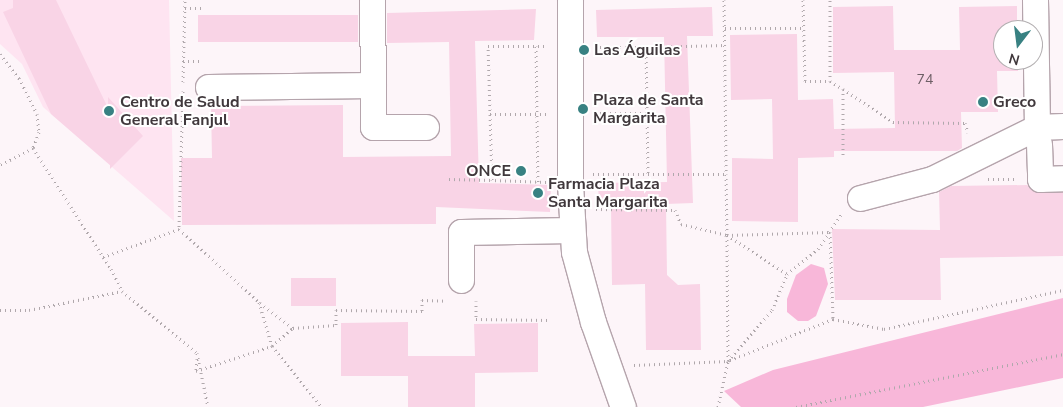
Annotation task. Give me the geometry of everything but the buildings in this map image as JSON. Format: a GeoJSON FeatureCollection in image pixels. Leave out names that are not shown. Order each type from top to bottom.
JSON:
{"type":"FeatureCollection","features":[{"type":"Feature","properties":{"kind":"street"},"geometry":{"type":"LineString","coordinates":[[372,0],[373,127],[426,127]]}},
{"type":"Feature","properties":{"kind":"street"},"geometry":{"type":"LineString","coordinates":[[570,0],[572,230],[574,252],[593,322],[623,407]]}},
{"type":"Feature","properties":{"kind":"street"},"geometry":{"type":"LineString","coordinates":[[1035,0],[1038,135],[1051,178]]}},
{"type":"Feature","properties":{"kind":"street"},"geometry":{"type":"LineString","coordinates":[[208,87],[373,85]]}},
{"type":"Feature","properties":{"kind":"street"},"geometry":{"type":"LineString","coordinates":[[852,204],[932,179],[1063,126]]}},
{"type":"Feature","properties":{"kind":"street"},"geometry":{"type":"LineString","coordinates":[[461,280],[461,232],[572,230]]}},
{"type":"Feature","properties":{"kind":"path"},"geometry":{"type":"LineString","coordinates":[[185,0],[179,229],[259,302],[293,328]]}},
{"type":"Feature","properties":{"kind":"path"},"geometry":{"type":"LineString","coordinates":[[718,407],[728,361],[724,0]]}},
{"type":"Feature","properties":{"kind":"path"},"geometry":{"type":"LineString","coordinates":[[803,0],[805,81],[830,81],[893,122],[964,123],[970,138]]}},
{"type":"Feature","properties":{"kind":"path"},"geometry":{"type":"LineString","coordinates":[[830,0],[830,81]]}},
{"type":"Feature","properties":{"kind":"path"},"geometry":{"type":"LineString","coordinates":[[185,8],[204,8]]}},
{"type":"Feature","properties":{"kind":"path"},"geometry":{"type":"LineString","coordinates":[[725,28],[804,28]]}},
{"type":"Feature","properties":{"kind":"path"},"geometry":{"type":"LineString","coordinates":[[595,47],[725,45]]}},
{"type":"Feature","properties":{"kind":"path"},"geometry":{"type":"LineString","coordinates":[[492,180],[488,46],[549,46]]}},
{"type":"Feature","properties":{"kind":"path"},"geometry":{"type":"LineString","coordinates":[[536,46],[538,182]]}},
{"type":"Feature","properties":{"kind":"path"},"geometry":{"type":"LineString","coordinates":[[646,46],[648,174]]}},
{"type":"Feature","properties":{"kind":"path"},"geometry":{"type":"LineString","coordinates":[[0,54],[19,78],[36,114],[39,132],[33,148],[0,166]]}},
{"type":"Feature","properties":{"kind":"path"},"geometry":{"type":"LineString","coordinates":[[183,61],[202,61]]}},
{"type":"Feature","properties":{"kind":"path"},"geometry":{"type":"LineString","coordinates":[[842,90],[843,158]]}},
{"type":"Feature","properties":{"kind":"path"},"geometry":{"type":"LineString","coordinates":[[593,113],[647,113]]}},
{"type":"Feature","properties":{"kind":"path"},"geometry":{"type":"LineString","coordinates":[[490,114],[556,114]]}},
{"type":"Feature","properties":{"kind":"path"},"geometry":{"type":"LineString","coordinates":[[33,148],[103,257],[122,291],[197,353],[208,407]]}},
{"type":"Feature","properties":{"kind":"path"},"geometry":{"type":"LineString","coordinates":[[592,182],[592,174],[726,174]]}},
{"type":"Feature","properties":{"kind":"path"},"geometry":{"type":"LineString","coordinates":[[980,180],[1051,178]]}},
{"type":"Feature","properties":{"kind":"path"},"geometry":{"type":"LineString","coordinates":[[449,179],[556,182]]}},
{"type":"Feature","properties":{"kind":"path"},"geometry":{"type":"LineString","coordinates":[[728,361],[772,310],[787,274],[818,248],[852,204]]}},
{"type":"Feature","properties":{"kind":"path"},"geometry":{"type":"LineString","coordinates":[[591,209],[676,210],[677,219],[687,228],[727,235],[830,232]]}},
{"type":"Feature","properties":{"kind":"path"},"geometry":{"type":"LineString","coordinates":[[103,257],[179,229]]}},
{"type":"Feature","properties":{"kind":"path"},"geometry":{"type":"LineString","coordinates":[[830,232],[833,319]]}},
{"type":"Feature","properties":{"kind":"path"},"geometry":{"type":"LineString","coordinates":[[727,235],[787,274]]}},
{"type":"Feature","properties":{"kind":"path"},"geometry":{"type":"LineString","coordinates":[[633,365],[728,361],[833,319],[884,329],[1063,290]]}},
{"type":"Feature","properties":{"kind":"path"},"geometry":{"type":"LineString","coordinates":[[0,310],[29,310],[122,291]]}},
{"type":"Feature","properties":{"kind":"path"},"geometry":{"type":"LineString","coordinates":[[197,353],[196,372],[272,346],[293,328],[336,325],[336,310],[422,311],[422,300],[448,301]]}},
{"type":"Feature","properties":{"kind":"path"},"geometry":{"type":"LineString","coordinates":[[476,301],[476,320],[550,320]]}},
{"type":"Feature","properties":{"kind":"path"},"geometry":{"type":"LineString","coordinates":[[259,302],[272,346],[322,407]]}},
{"type":"Feature","properties":{"kind":"path"},"geometry":{"type":"LineString","coordinates":[[796,407],[1063,354]]}},
{"type":"Feature","properties":{"kind":"shaded area","name":"Centro de Salud General Fanjul"},"geometry":{"type":"Polygon","coordinates":[[[0,0],[169,0],[174,221],[43,107],[22,64],[0,44],[0,0]]]}},
{"type":"Feature","properties":{"kind":"shaded area"},"geometry":{"type":"Polygon","coordinates":[[[811,264],[824,268],[828,284],[816,316],[808,321],[798,321],[787,312],[787,299],[796,275],[811,264]]]}},
{"type":"Feature","properties":{"kind":"shaded area"},"geometry":{"type":"Polygon","coordinates":[[[1063,298],[1063,378],[923,407],[741,407],[724,391],[773,370],[1063,298]]]}},
{"type":"Feature","properties":{"kind":"place","name":"Las Águilas"},"geometry":{"type":"Point","coordinates":[584,50]}},
{"type":"Feature","properties":{"kind":"place","name":"Greco"},"geometry":{"type":"Point","coordinates":[983,102]}},
{"type":"Feature","properties":{"kind":"place","name":"Plaza de Santa Margarita"},"geometry":{"type":"Point","coordinates":[583,109]}},
{"type":"Feature","properties":{"kind":"place","name":"Centro de Salud General Fanjul"},"geometry":{"type":"Point","coordinates":[109,111]}},
{"type":"Feature","properties":{"kind":"place","name":"ONCE"},"geometry":{"type":"Point","coordinates":[521,171]}},
{"type":"Feature","properties":{"kind":"place","name":"Farmacia Plaza Santa Margarita"},"geometry":{"type":"Point","coordinates":[538,193]}}]}
